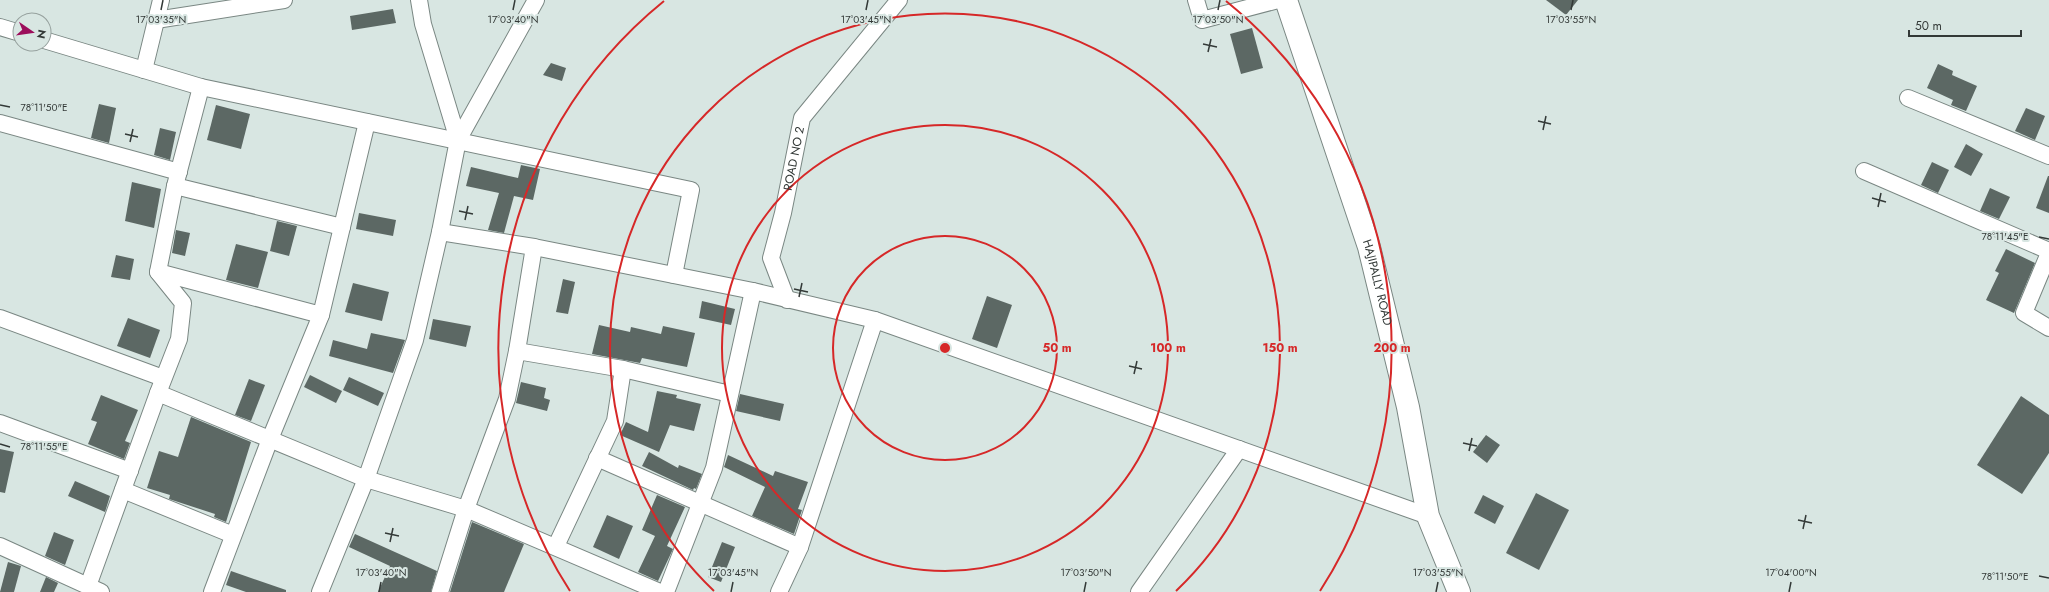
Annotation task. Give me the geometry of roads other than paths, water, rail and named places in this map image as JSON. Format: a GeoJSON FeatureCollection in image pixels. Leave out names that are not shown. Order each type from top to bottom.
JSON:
{"type":"FeatureCollection","features":[{"type":"Feature","properties":{"kind":"street"},"geometry":{"type":"LineString","coordinates":[[144,70],[161,0]]}},
{"type":"Feature","properties":{"kind":"street"},"geometry":{"type":"LineString","coordinates":[[156,20],[284,0]]}},
{"type":"Feature","properties":{"kind":"street"},"geometry":{"type":"LineString","coordinates":[[420,0],[423,24],[458,140]]}},
{"type":"Feature","properties":{"kind":"street"},"geometry":{"type":"LineString","coordinates":[[320,592],[366,479],[415,340],[440,232],[458,140],[536,0]]}},
{"type":"Feature","properties":{"kind":"street","name":"ROAD NO 2"},"geometry":{"type":"LineString","coordinates":[[787,300],[771,258],[783,213],[802,118],[899,0]]}},
{"type":"Feature","properties":{"kind":"street"},"geometry":{"type":"LineString","coordinates":[[1196,0],[1202,20],[1278,0]]}},
{"type":"Feature","properties":{"kind":"street","name":"HAJIPALLY ROAD"},"geometry":{"type":"LineString","coordinates":[[1286,0],[1369,247],[1408,407],[1428,516],[1459,592]]}},
{"type":"Feature","properties":{"kind":"street"},"geometry":{"type":"LineString","coordinates":[[0,27],[12,31]]}},
{"type":"Feature","properties":{"kind":"street"},"geometry":{"type":"LineString","coordinates":[[52,42],[201,87],[691,190],[674,275]]}},
{"type":"Feature","properties":{"kind":"street"},"geometry":{"type":"LineString","coordinates":[[158,272],[177,179],[201,87]]}},
{"type":"Feature","properties":{"kind":"street"},"geometry":{"type":"LineString","coordinates":[[1908,98],[2049,156]]}},
{"type":"Feature","properties":{"kind":"street"},"geometry":{"type":"LineString","coordinates":[[0,122],[177,179],[342,228]]}},
{"type":"Feature","properties":{"kind":"street"},"geometry":{"type":"LineString","coordinates":[[212,592],[270,439],[321,315],[367,122]]}},
{"type":"Feature","properties":{"kind":"street"},"geometry":{"type":"LineString","coordinates":[[1864,171],[2049,252],[2024,313],[2049,328]]}},
{"type":"Feature","properties":{"kind":"street"},"geometry":{"type":"LineString","coordinates":[[440,232],[534,247],[674,275],[753,291],[875,320],[1428,516]]}},
{"type":"Feature","properties":{"kind":"street"},"geometry":{"type":"LineString","coordinates":[[440,592],[466,509],[507,399],[517,351],[534,247]]}},
{"type":"Feature","properties":{"kind":"street"},"geometry":{"type":"LineString","coordinates":[[158,272],[321,315]]}},
{"type":"Feature","properties":{"kind":"street"},"geometry":{"type":"LineString","coordinates":[[0,546],[95,589],[130,471],[163,378],[179,339],[183,303],[158,272]]}},
{"type":"Feature","properties":{"kind":"street"},"geometry":{"type":"LineString","coordinates":[[666,592],[714,468],[753,291]]}},
{"type":"Feature","properties":{"kind":"street"},"geometry":{"type":"LineString","coordinates":[[0,318],[163,378]]}},
{"type":"Feature","properties":{"kind":"street"},"geometry":{"type":"LineString","coordinates":[[779,592],[800,547],[875,320]]}},
{"type":"Feature","properties":{"kind":"street"},"geometry":{"type":"LineString","coordinates":[[517,351],[623,369],[730,394]]}},
{"type":"Feature","properties":{"kind":"street"},"geometry":{"type":"LineString","coordinates":[[556,546],[615,421],[623,369]]}},
{"type":"Feature","properties":{"kind":"street"},"geometry":{"type":"LineString","coordinates":[[158,393],[366,479],[466,509],[556,546],[660,592]]}},
{"type":"Feature","properties":{"kind":"street"},"geometry":{"type":"LineString","coordinates":[[0,423],[130,471]]}},
{"type":"Feature","properties":{"kind":"street"},"geometry":{"type":"LineString","coordinates":[[1139,592],[1239,449]]}},
{"type":"Feature","properties":{"kind":"street"},"geometry":{"type":"LineString","coordinates":[[597,458],[701,502],[800,547]]}},
{"type":"Feature","properties":{"kind":"street"},"geometry":{"type":"LineString","coordinates":[[124,490],[233,535]]}}]}
